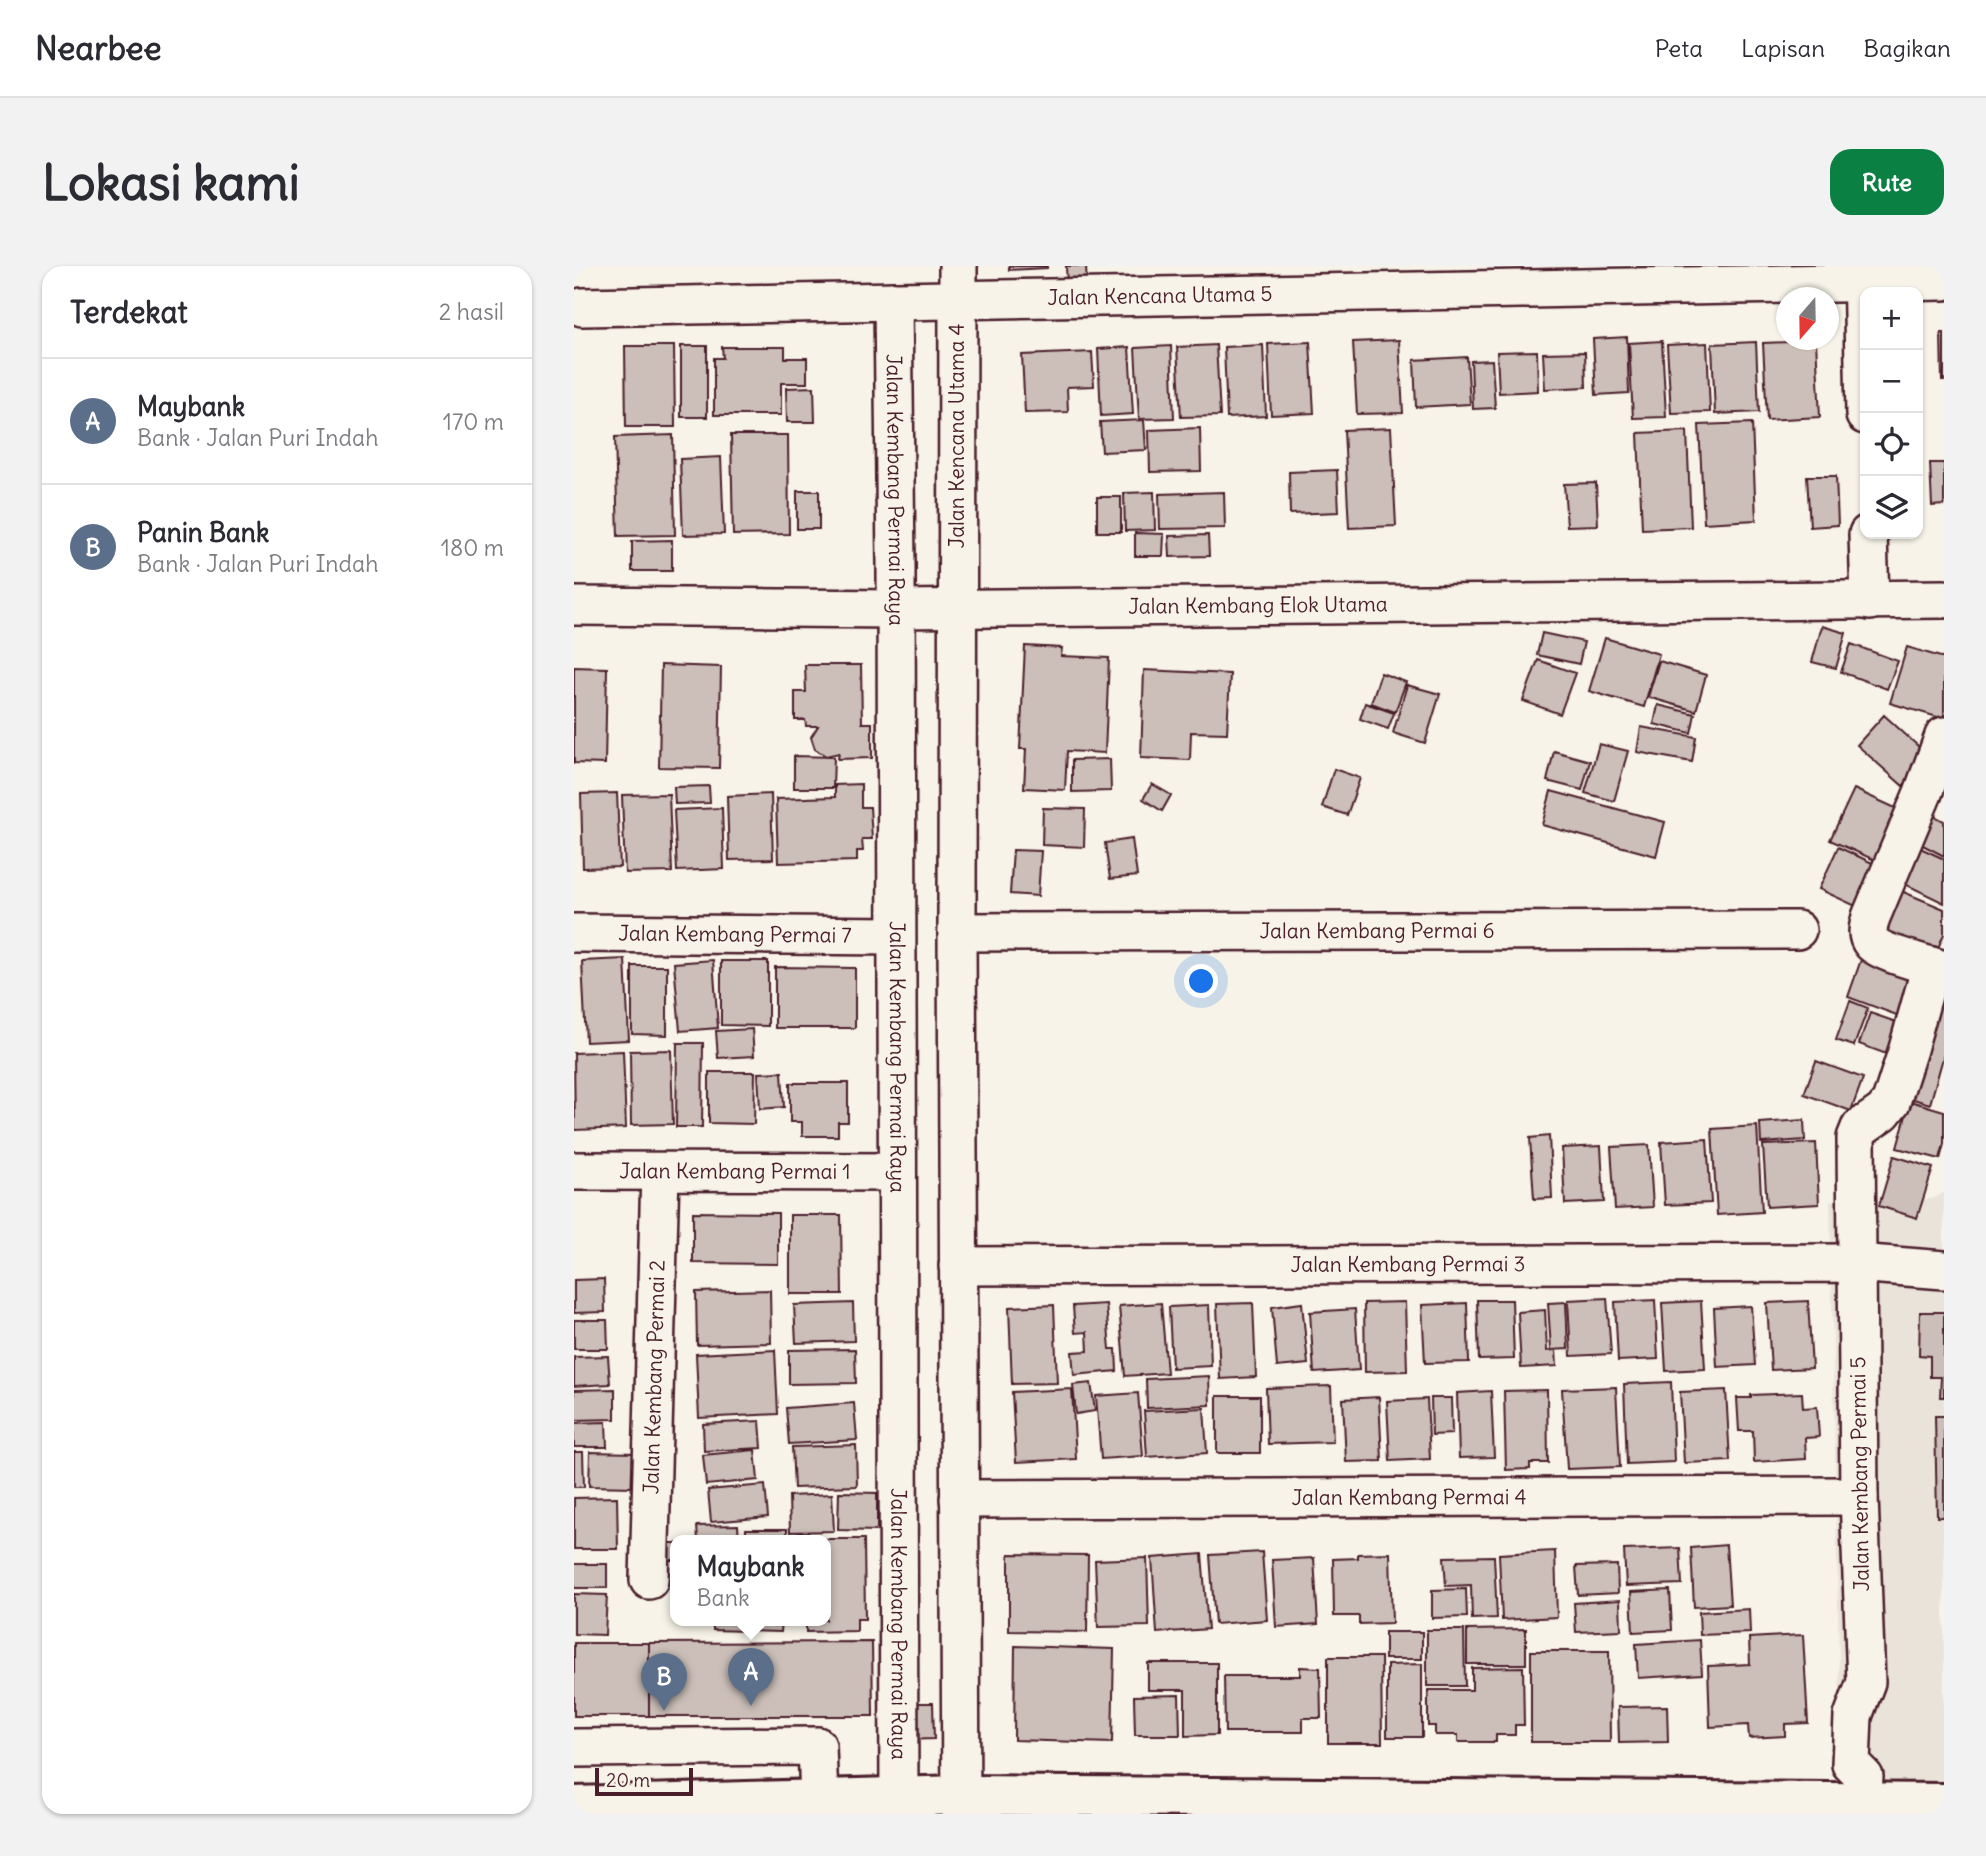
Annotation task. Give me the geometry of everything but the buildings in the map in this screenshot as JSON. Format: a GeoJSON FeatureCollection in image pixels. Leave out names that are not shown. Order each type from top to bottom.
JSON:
{"type":"FeatureCollection","features":[{"type":"Feature","properties":{"kind":"main road"},"geometry":{"type":"LineString","coordinates":[[574,1806],[819,1799],[899,1805],[961,1805],[1863,1790],[1944,1803]]}},
{"type":"Feature","properties":{"kind":"street","name":"Jalan Kencana Utama 5"},"geometry":{"type":"LineString","coordinates":[[582,307],[893,301],[958,283],[1862,274],[1944,281]]}},
{"type":"Feature","properties":{"kind":"street"},"geometry":{"type":"LineString","coordinates":[[1862,274],[1865,413]]}},
{"type":"Feature","properties":{"kind":"street","name":"Jalan Kencana Utama 4"},"geometry":{"type":"LineString","coordinates":[[956,607],[958,283]]}},
{"type":"Feature","properties":{"kind":"street","name":"Jalan Kembang Permai Raya"},"geometry":{"type":"LineString","coordinates":[[893,301],[899,1805]]}},
{"type":"Feature","properties":{"kind":"street"},"geometry":{"type":"LineString","coordinates":[[1868,539],[1870,601]]}},
{"type":"Feature","properties":{"kind":"street","name":"Jalan Kembang Elok Utama"},"geometry":{"type":"LineString","coordinates":[[574,606],[895,609],[1870,601],[1940,606]]}},
{"type":"Feature","properties":{"kind":"street"},"geometry":{"type":"LineString","coordinates":[[956,607],[961,1805]]}},
{"type":"Feature","properties":{"kind":"street"},"geometry":{"type":"LineString","coordinates":[[1938,968],[1891,953],[1872,943],[1867,932],[1871,916],[1944,736]]}},
{"type":"Feature","properties":{"kind":"street","name":"Jalan Kembang Permai 6"},"geometry":{"type":"LineString","coordinates":[[957,932],[1797,930]]}},
{"type":"Feature","properties":{"kind":"street","name":"Jalan Kembang Permai 7"},"geometry":{"type":"LineString","coordinates":[[574,933],[896,936]]}},
{"type":"Feature","properties":{"kind":"street","name":"Jalan Kembang Permai 5"},"geometry":{"type":"LineString","coordinates":[[1863,1790],[1851,1764],[1853,1716],[1866,1682],[1859,1496],[1856,1138],[1860,1128],[1883,1112],[1891,1102],[1938,968]]}},
{"type":"Feature","properties":{"kind":"street","name":"Jalan Kembang Permai 1"},"geometry":{"type":"LineString","coordinates":[[574,1171],[897,1172]]}},
{"type":"Feature","properties":{"kind":"street","name":"Jalan Kembang Permai 2"},"geometry":{"type":"LineString","coordinates":[[649,1580],[660,1172]]}},
{"type":"Feature","properties":{"kind":"street","name":"Jalan Kembang Permai 3"},"geometry":{"type":"LineString","coordinates":[[958,1266],[1857,1263],[1944,1270]]}},
{"type":"Feature","properties":{"kind":"street","name":"Jalan Kembang Permai 4"},"geometry":{"type":"LineString","coordinates":[[959,1499],[1859,1496]]}},
{"type":"Feature","properties":{"kind":"street"},"geometry":{"type":"LineString","coordinates":[[574,1748],[817,1746],[819,1799]]}},
{"type":"Feature","properties":{"kind":"shaded area"},"geometry":{"type":"Polygon","coordinates":[[[1944,1193],[1944,1814],[1842,1814],[1830,1201],[1931,1199],[1944,1193]]]}},
{"type":"Feature","properties":{"kind":"place","name":"Maybank"},"geometry":{"type":"Point","coordinates":[751,1706]}},
{"type":"Feature","properties":{"kind":"place","name":"Panin Bank"},"geometry":{"type":"Point","coordinates":[664,1711]}}]}
